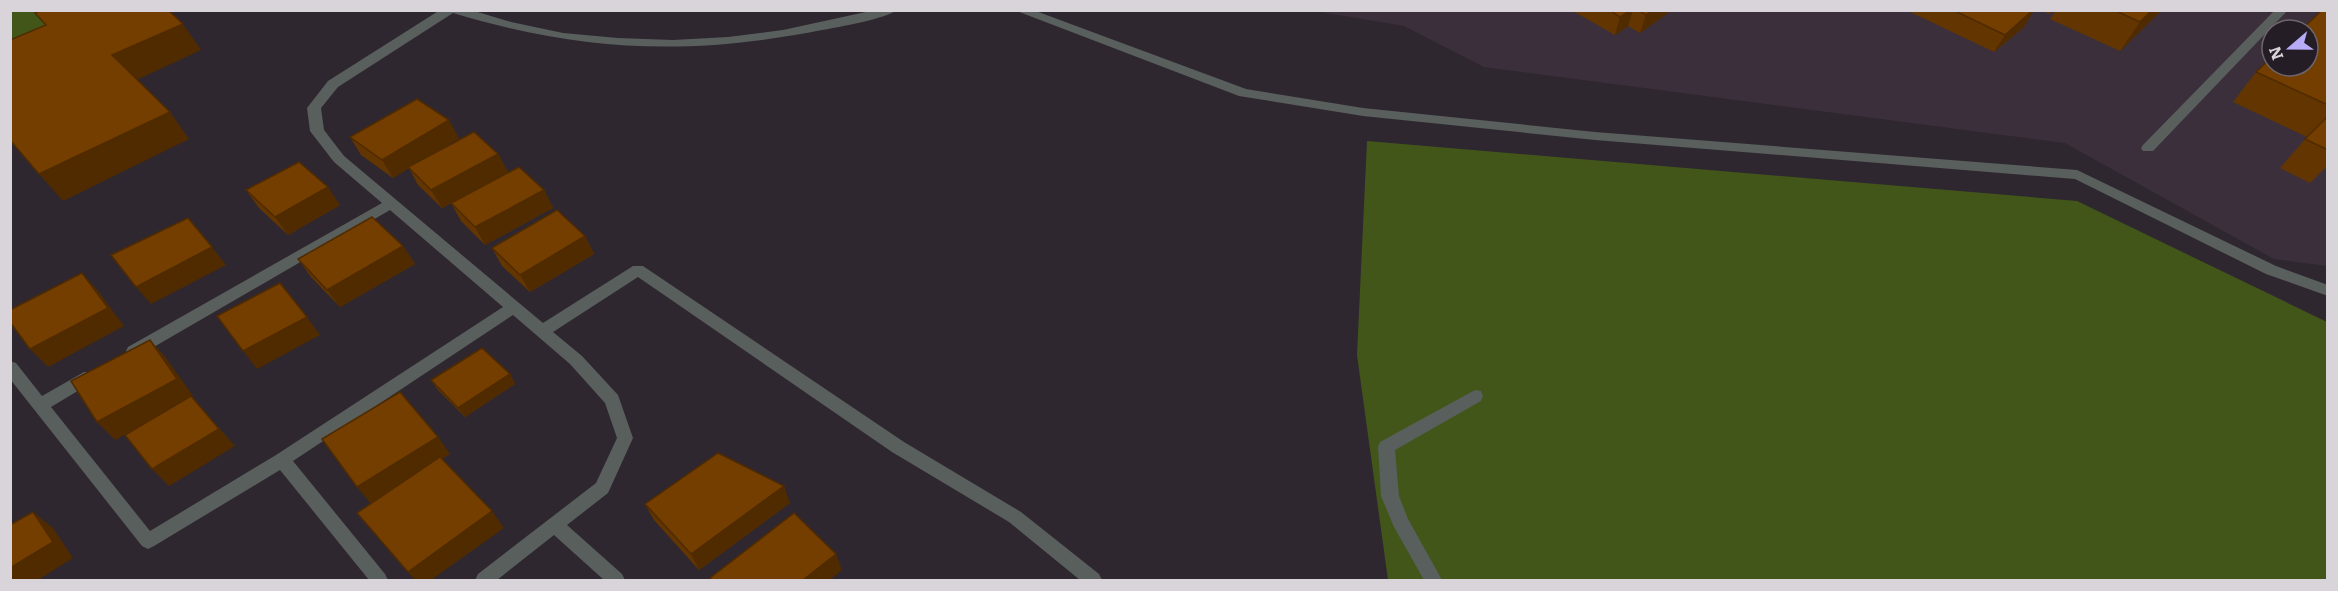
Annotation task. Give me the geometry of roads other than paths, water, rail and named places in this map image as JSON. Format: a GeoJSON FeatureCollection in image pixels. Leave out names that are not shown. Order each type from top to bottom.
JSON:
{"type":"FeatureCollection","features":[{"type":"Feature","properties":{"kind":"street"},"geometry":{"type":"LineString","coordinates":[[449,10],[333,84],[314,108],[317,131],[339,159],[576,360],[612,400],[625,438],[602,488],[484,580]]}},
{"type":"Feature","properties":{"kind":"street"},"geometry":{"type":"LineString","coordinates":[[456,10],[498,25],[546,35],[659,45],[763,37],[859,19],[891,10]]}},
{"type":"Feature","properties":{"kind":"street"},"geometry":{"type":"LineString","coordinates":[[1020,10],[1244,93],[1363,112],[1595,136],[2077,175],[2271,270],[2328,291]]}},
{"type":"Feature","properties":{"kind":"street"},"geometry":{"type":"LineString","coordinates":[[2148,148],[2282,10]]}},
{"type":"Feature","properties":{"kind":"street"},"geometry":{"type":"LineString","coordinates":[[123,357],[392,203]]}},
{"type":"Feature","properties":{"kind":"street"},"geometry":{"type":"LineString","coordinates":[[542,331],[638,270],[898,447],[1015,517],[1093,580]]}},
{"type":"Feature","properties":{"kind":"street"},"geometry":{"type":"LineString","coordinates":[[10,367],[148,541],[282,460],[514,307]]}},
{"type":"Feature","properties":{"kind":"street"},"geometry":{"type":"LineString","coordinates":[[40,405],[102,369]]}},
{"type":"Feature","properties":{"kind":"street"},"geometry":{"type":"LineString","coordinates":[[1433,580],[1400,522],[1390,496],[1386,447],[1475,396]]}},
{"type":"Feature","properties":{"kind":"street"},"geometry":{"type":"LineString","coordinates":[[282,460],[379,580]]}},
{"type":"Feature","properties":{"kind":"street"},"geometry":{"type":"LineString","coordinates":[[555,525],[616,580]]}}]}
